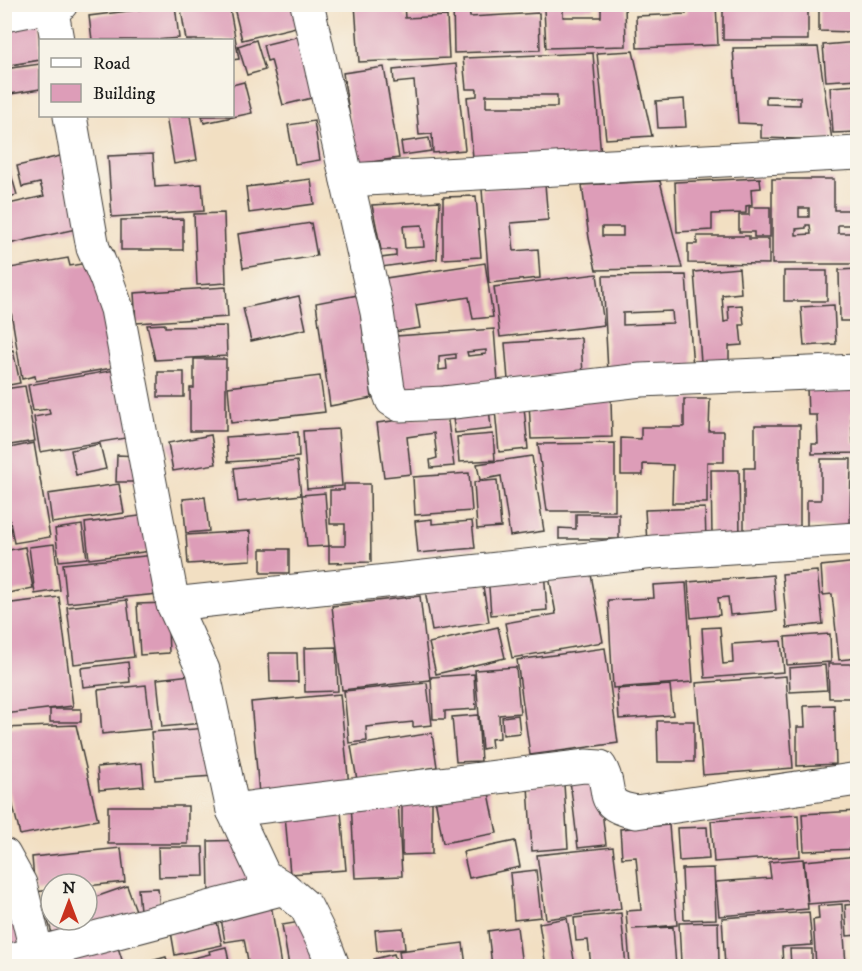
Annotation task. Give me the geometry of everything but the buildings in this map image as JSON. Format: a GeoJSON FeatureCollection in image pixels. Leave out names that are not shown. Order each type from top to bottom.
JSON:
{"type":"FeatureCollection","features":[{"type":"Feature","properties":{"kind":"street"},"geometry":{"type":"LineString","coordinates":[[307,4],[377,312],[388,389],[392,400],[400,405],[445,403],[641,380],[858,371]]}},
{"type":"Feature","properties":{"kind":"street"},"geometry":{"type":"LineString","coordinates":[[4,15],[56,5],[57,39]]}},
{"type":"Feature","properties":{"kind":"street"},"geometry":{"type":"LineString","coordinates":[[70,117],[93,248],[117,309],[173,604],[203,670],[233,810],[264,876],[284,888],[306,907],[333,966]]}},
{"type":"Feature","properties":{"kind":"street"},"geometry":{"type":"LineString","coordinates":[[347,180],[858,153]]}},
{"type":"Feature","properties":{"kind":"street"},"geometry":{"type":"LineString","coordinates":[[173,604],[654,552],[858,539]]}},
{"type":"Feature","properties":{"kind":"street"},"geometry":{"type":"LineString","coordinates":[[233,810],[585,766],[600,767],[605,775],[606,791],[610,800],[622,809],[636,812],[858,779]]}},
{"type":"Feature","properties":{"kind":"street"},"geometry":{"type":"LineString","coordinates":[[4,855],[20,884],[37,954]]}},
{"type":"Feature","properties":{"kind":"street"},"geometry":{"type":"LineString","coordinates":[[4,962],[284,888]]}}]}
